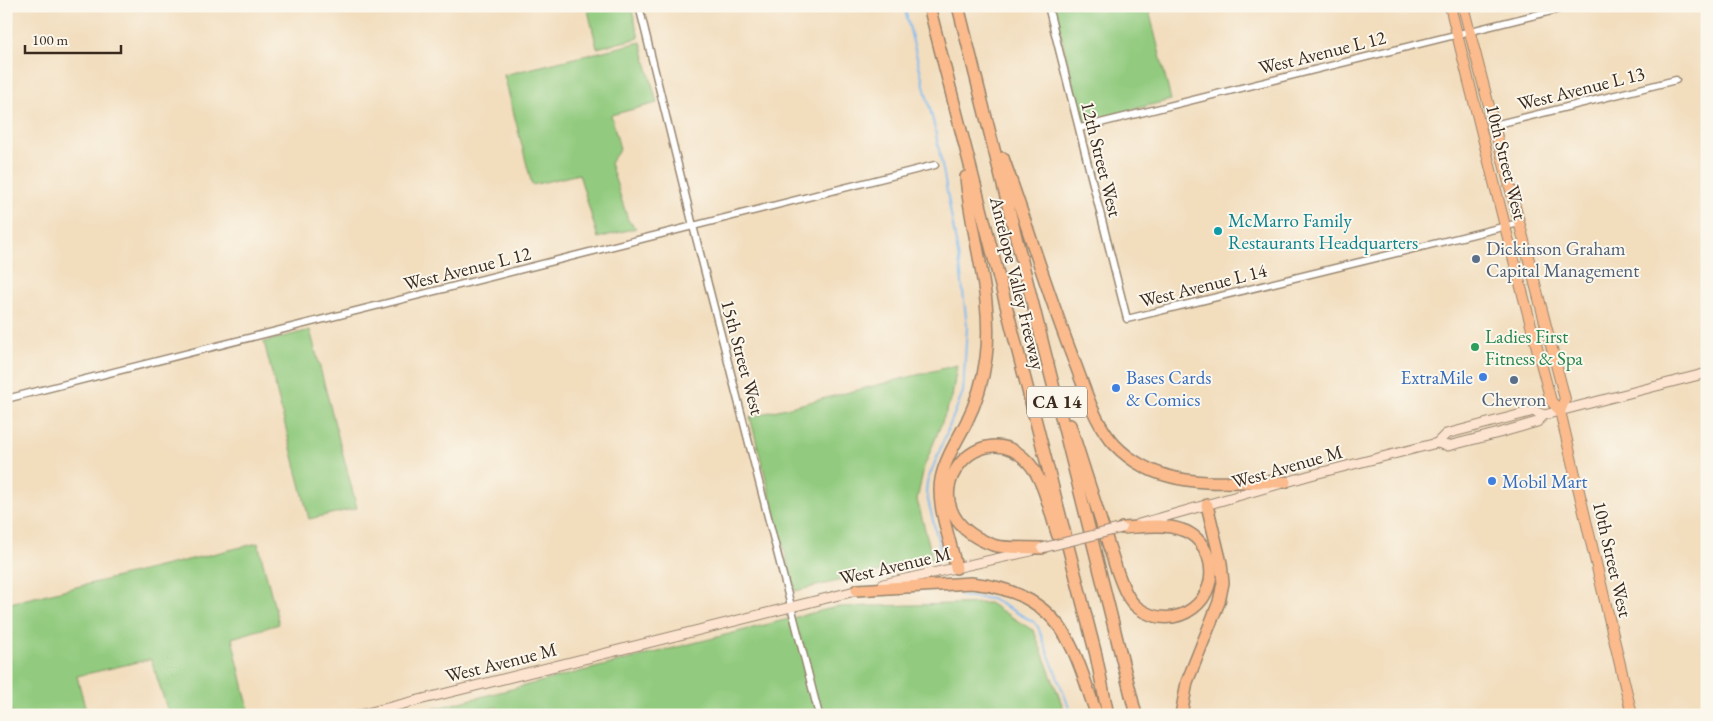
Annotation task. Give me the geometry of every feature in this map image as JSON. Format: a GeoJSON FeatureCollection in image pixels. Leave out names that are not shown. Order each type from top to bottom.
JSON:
{"type":"FeatureCollection","features":[{"type":"Feature","properties":{"kind":"highway","name":"Antelope Valley Freeway"},"geometry":{"type":"LineString","coordinates":[[929,6],[1096,655],[1108,715]]}},
{"type":"Feature","properties":{"kind":"highway","name":"Antelope Valley Freeway"},"geometry":{"type":"LineString","coordinates":[[958,6],[1136,715]]}},
{"type":"Feature","properties":{"kind":"highway"},"geometry":{"type":"LineString","coordinates":[[979,90],[1061,329],[1093,409],[1108,437],[1128,457],[1141,465],[1168,476],[1204,482],[1285,482]]}},
{"type":"Feature","properties":{"kind":"highway"},"geometry":{"type":"LineString","coordinates":[[956,568],[940,495],[941,480],[944,466],[976,401],[986,357],[987,335],[987,309],[966,179],[966,153]]}},
{"type":"Feature","properties":{"kind":"highway"},"geometry":{"type":"LineString","coordinates":[[1041,336],[1124,591],[1136,607],[1151,615],[1170,617],[1182,615],[1200,602],[1206,595],[1210,585],[1211,571],[1205,549],[1197,538],[1184,530],[1171,526],[1122,528]]}},
{"type":"Feature","properties":{"kind":"highway"},"geometry":{"type":"LineString","coordinates":[[1042,548],[994,546],[962,526],[955,517],[948,498],[948,487],[951,477],[961,461],[977,451],[999,447],[1022,456],[1033,467],[1040,482],[1096,655]]}},
{"type":"Feature","properties":{"kind":"highway"},"geometry":{"type":"LineString","coordinates":[[1181,715],[1187,682],[1219,602],[1223,583],[1221,563],[1207,506]]}},
{"type":"Feature","properties":{"kind":"highway"},"geometry":{"type":"LineString","coordinates":[[857,590],[971,583],[989,585],[1015,592],[1045,611],[1063,632],[1071,645],[1097,715]]}},
{"type":"Feature","properties":{"kind":"main road","name":"10th Street West"},"geometry":{"type":"LineString","coordinates":[[1450,6],[1551,402],[1560,411],[1632,715]]}},
{"type":"Feature","properties":{"kind":"main road","name":"10th Street West"},"geometry":{"type":"LineString","coordinates":[[1463,6],[1565,399],[1560,411]]}},
{"type":"Feature","properties":{"kind":"main road","name":"West Avenue M"},"geometry":{"type":"LineString","coordinates":[[359,715],[791,606],[1122,528],[1207,506],[1285,482],[1437,443],[1448,446],[1537,422],[1544,414],[1707,373]]}},
{"type":"Feature","properties":{"kind":"street","name":"15th Street West"},"geometry":{"type":"LineString","coordinates":[[639,6],[819,715]]}},
{"type":"Feature","properties":{"kind":"street","name":"12th Street West"},"geometry":{"type":"LineString","coordinates":[[1048,6],[1127,319]]}},
{"type":"Feature","properties":{"kind":"street","name":"West Avenue L 12"},"geometry":{"type":"LineString","coordinates":[[1080,128],[1572,6]]}},
{"type":"Feature","properties":{"kind":"street","name":"West Avenue L 13"},"geometry":{"type":"LineString","coordinates":[[1494,125],[1676,80]]}},
{"type":"Feature","properties":{"kind":"street","name":"West Avenue L 12"},"geometry":{"type":"LineString","coordinates":[[6,398],[935,165]]}},
{"type":"Feature","properties":{"kind":"street","name":"West Avenue L 14"},"geometry":{"type":"LineString","coordinates":[[1127,319],[1518,222]]}},
{"type":"Feature","properties":{"kind":"green space"},"geometry":{"type":"Polygon","coordinates":[[[587,6],[631,6],[639,38],[597,48],[587,6]]]}},
{"type":"Feature","properties":{"kind":"green space"},"geometry":{"type":"Polygon","coordinates":[[[1054,6],[1148,6],[1171,100],[1082,122],[1054,6]]]}},
{"type":"Feature","properties":{"kind":"green space"},"geometry":{"type":"Polygon","coordinates":[[[641,42],[657,103],[611,115],[620,149],[610,163],[628,220],[636,228],[598,238],[579,174],[532,185],[504,75],[641,42]]]}},
{"type":"Feature","properties":{"kind":"green space"},"geometry":{"type":"Polygon","coordinates":[[[310,330],[357,508],[309,519],[264,342],[310,330]]]}},
{"type":"Feature","properties":{"kind":"green space"},"geometry":{"type":"Polygon","coordinates":[[[957,365],[952,397],[924,467],[917,500],[933,559],[795,591],[750,417],[957,365]]]}},
{"type":"Feature","properties":{"kind":"green space"},"geometry":{"type":"Polygon","coordinates":[[[258,543],[279,624],[232,638],[250,715],[169,715],[151,659],[77,676],[87,715],[12,715],[6,693],[6,604],[258,543]]]}},
{"type":"Feature","properties":{"kind":"green space"},"geometry":{"type":"Polygon","coordinates":[[[989,603],[1034,631],[1066,715],[500,715],[497,707],[466,715],[409,715],[836,607],[989,603]]]}},
{"type":"Feature","properties":{"kind":"waterway"},"geometry":{"type":"LineString","coordinates":[[904,6],[934,125],[944,175],[960,266],[967,326],[963,392],[927,482],[926,492],[941,553]]}},
{"type":"Feature","properties":{"kind":"waterway"},"geometry":{"type":"LineString","coordinates":[[959,596],[992,599],[1034,622],[1038,627],[1072,715]]}},
{"type":"Feature","properties":{"kind":"place","name":"McMarro Family Restaurants Headquarters"},"geometry":{"type":"Point","coordinates":[1218,231]}},
{"type":"Feature","properties":{"kind":"place","name":"Dickinson Graham Capital Management"},"geometry":{"type":"Point","coordinates":[1476,259]}},
{"type":"Feature","properties":{"kind":"place","name":"Ladies First Fitness & Spa"},"geometry":{"type":"Point","coordinates":[1475,347]}},
{"type":"Feature","properties":{"kind":"place","name":"ExtraMile"},"geometry":{"type":"Point","coordinates":[1483,377]}},
{"type":"Feature","properties":{"kind":"place","name":"Chevron"},"geometry":{"type":"Point","coordinates":[1514,380]}},
{"type":"Feature","properties":{"kind":"place","name":"Bases Cards & Comics"},"geometry":{"type":"Point","coordinates":[1116,388]}},
{"type":"Feature","properties":{"kind":"place","name":"Mobil Mart"},"geometry":{"type":"Point","coordinates":[1492,481]}}]}
